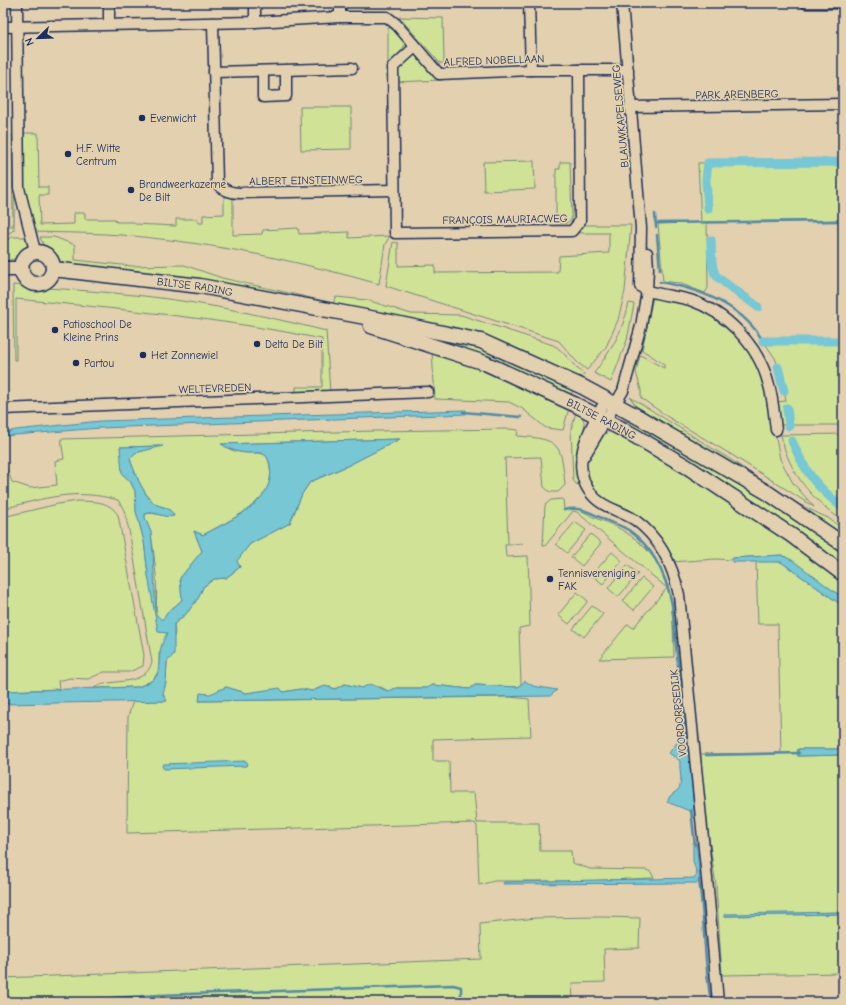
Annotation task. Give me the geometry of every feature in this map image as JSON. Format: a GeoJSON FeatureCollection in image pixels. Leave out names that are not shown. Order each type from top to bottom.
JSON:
{"type":"FeatureCollection","features":[{"type":"Feature","properties":{"kind":"main road"},"geometry":{"type":"LineString","coordinates":[[33,253],[44,254],[49,258],[53,269],[48,280],[38,284],[27,280],[22,270],[24,259],[33,253]]}},
{"type":"Feature","properties":{"kind":"main road"},"geometry":{"type":"LineString","coordinates":[[3,269],[22,270]]}},
{"type":"Feature","properties":{"kind":"main road","name":"BILTSE RADING"},"geometry":{"type":"LineString","coordinates":[[53,269],[200,286],[480,341],[535,364],[689,446],[805,517],[843,544]]}},
{"type":"Feature","properties":{"kind":"main road","name":"BILTSE RADING"},"geometry":{"type":"LineString","coordinates":[[335,312],[485,364],[567,400],[689,468],[791,535],[843,574]]}},
{"type":"Feature","properties":{"kind":"street"},"geometry":{"type":"LineString","coordinates":[[17,3],[19,188],[34,247],[33,253]]}},
{"type":"Feature","properties":{"kind":"street"},"geometry":{"type":"LineString","coordinates":[[108,3],[109,24]]}},
{"type":"Feature","properties":{"kind":"street"},"geometry":{"type":"LineString","coordinates":[[255,3],[255,22]]}},
{"type":"Feature","properties":{"kind":"street"},"geometry":{"type":"LineString","coordinates":[[340,3],[340,18]]}},
{"type":"Feature","properties":{"kind":"street"},"geometry":{"type":"LineString","coordinates":[[529,3],[531,70]]}},
{"type":"Feature","properties":{"kind":"street","name":"BLAUWKAPELSEWEG"},"geometry":{"type":"LineString","coordinates":[[622,3],[641,228],[640,286],[650,292]]}},
{"type":"Feature","properties":{"kind":"street"},"geometry":{"type":"LineString","coordinates":[[806,3],[843,3]]}},
{"type":"Feature","properties":{"kind":"street","name":"ALFRED NOBELLAAN"},"geometry":{"type":"LineString","coordinates":[[3,27],[255,22],[387,17],[396,24],[439,74],[531,70],[628,70]]}},
{"type":"Feature","properties":{"kind":"street"},"geometry":{"type":"LineString","coordinates":[[213,23],[214,72],[352,68]]}},
{"type":"Feature","properties":{"kind":"street"},"geometry":{"type":"LineString","coordinates":[[394,190],[393,67],[415,47]]}},
{"type":"Feature","properties":{"kind":"street"},"geometry":{"type":"LineString","coordinates":[[263,71],[263,97],[286,96],[286,70]]}},
{"type":"Feature","properties":{"kind":"street","name":"FRANÇOIS MAURIACWEG"},"geometry":{"type":"LineString","coordinates":[[394,190],[395,233],[572,230],[580,221],[579,70]]}},
{"type":"Feature","properties":{"kind":"street","name":"ALBERT EINSTEINWEG"},"geometry":{"type":"LineString","coordinates":[[214,72],[217,183],[220,187],[230,192],[241,193],[394,190]]}},
{"type":"Feature","properties":{"kind":"street","name":"PARK ARENBERG"},"geometry":{"type":"LineString","coordinates":[[630,107],[843,104]]}},
{"type":"Feature","properties":{"kind":"street"},"geometry":{"type":"LineString","coordinates":[[610,403],[623,391],[650,292],[690,300],[705,307],[736,329],[756,353],[768,381],[776,430]]}},
{"type":"Feature","properties":{"kind":"street","name":"WELTEVREDEN"},"geometry":{"type":"LineString","coordinates":[[3,409],[428,392]]}},
{"type":"Feature","properties":{"kind":"street","name":"VOORDORPSEDIJK"},"geometry":{"type":"LineString","coordinates":[[610,403],[583,447],[582,463],[584,482],[595,498],[635,520],[654,539],[663,551],[676,580],[679,595],[708,882],[718,1002]]}},
{"type":"Feature","properties":{"kind":"green space"},"geometry":{"type":"Polygon","coordinates":[[[399,17],[443,18],[444,63],[440,63],[399,17]]]}},
{"type":"Feature","properties":{"kind":"green space"},"geometry":{"type":"Polygon","coordinates":[[[388,27],[402,37],[405,42],[402,50],[388,66],[388,27]]]}},
{"type":"Feature","properties":{"kind":"green space"},"geometry":{"type":"Polygon","coordinates":[[[414,55],[418,57],[432,75],[443,80],[395,82],[397,71],[408,56],[414,55]]]}},
{"type":"Feature","properties":{"kind":"green space"},"geometry":{"type":"Polygon","coordinates":[[[300,107],[351,107],[351,149],[301,150],[300,107]]]}},
{"type":"Feature","properties":{"kind":"green space"},"geometry":{"type":"Polygon","coordinates":[[[20,133],[38,133],[39,187],[48,187],[48,195],[39,195],[40,225],[74,224],[74,213],[85,213],[85,219],[115,219],[116,222],[134,222],[135,224],[176,226],[176,219],[198,219],[198,223],[203,223],[203,215],[224,214],[224,199],[226,195],[233,199],[233,235],[262,234],[263,230],[298,228],[299,234],[349,232],[349,238],[390,236],[385,244],[379,284],[295,262],[181,241],[123,235],[33,232],[25,205],[20,133]]]}},
{"type":"Feature","properties":{"kind":"green space"},"geometry":{"type":"Polygon","coordinates":[[[12,134],[15,134],[14,230],[3,236],[3,226],[13,226],[12,134]]]}},
{"type":"Feature","properties":{"kind":"green space"},"geometry":{"type":"Polygon","coordinates":[[[534,161],[535,189],[484,191],[483,162],[534,161]]]}},
{"type":"Feature","properties":{"kind":"green space"},"geometry":{"type":"Polygon","coordinates":[[[843,161],[843,220],[707,222],[708,288],[705,293],[679,283],[663,281],[658,224],[701,222],[698,163],[843,161]]]}},
{"type":"Feature","properties":{"kind":"green space"},"geometry":{"type":"Polygon","coordinates":[[[560,162],[570,162],[572,216],[571,220],[566,223],[556,223],[556,169],[560,169],[560,162]]]}},
{"type":"Feature","properties":{"kind":"green space"},"geometry":{"type":"Polygon","coordinates":[[[580,225],[631,225],[625,291],[618,320],[606,347],[587,370],[577,362],[559,341],[386,286],[393,242],[398,243],[398,266],[435,265],[435,273],[558,272],[559,256],[609,253],[609,233],[580,233],[580,225]]]}},
{"type":"Feature","properties":{"kind":"green space"},"geometry":{"type":"Polygon","coordinates":[[[12,237],[26,237],[27,247],[22,255],[3,261],[3,242],[12,237]]]}},
{"type":"Feature","properties":{"kind":"green space"},"geometry":{"type":"Polygon","coordinates":[[[40,237],[54,237],[75,245],[75,260],[131,266],[184,265],[222,278],[333,303],[336,297],[367,300],[411,314],[461,315],[553,345],[561,350],[584,374],[581,379],[501,345],[58,263],[43,244],[40,237]]]}},
{"type":"Feature","properties":{"kind":"green space"},"geometry":{"type":"Polygon","coordinates":[[[13,285],[144,296],[190,302],[236,310],[326,331],[330,394],[296,396],[296,387],[322,387],[322,339],[246,325],[131,311],[16,299],[16,360],[14,360],[13,285]]]}},
{"type":"Feature","properties":{"kind":"green space"},"geometry":{"type":"Polygon","coordinates":[[[653,297],[662,297],[703,309],[733,331],[752,355],[766,385],[780,459],[793,483],[814,507],[732,455],[668,417],[641,398],[641,390],[636,372],[640,355],[664,368],[664,364],[642,350],[653,297]]]}},
{"type":"Feature","properties":{"kind":"green space"},"geometry":{"type":"Polygon","coordinates":[[[629,303],[634,304],[627,340],[611,382],[594,373],[620,332],[629,303]]]}},
{"type":"Feature","properties":{"kind":"green space"},"geometry":{"type":"Polygon","coordinates":[[[382,323],[478,344],[574,387],[571,395],[505,364],[478,357],[382,323]]]}},
{"type":"Feature","properties":{"kind":"green space"},"geometry":{"type":"Polygon","coordinates":[[[843,341],[843,425],[779,425],[777,402],[786,401],[781,374],[775,358],[764,342],[843,341]]]}},
{"type":"Feature","properties":{"kind":"green space"},"geometry":{"type":"Polygon","coordinates":[[[432,351],[489,369],[569,408],[563,430],[546,428],[523,409],[509,402],[435,399],[432,351]]]}},
{"type":"Feature","properties":{"kind":"green space"},"geometry":{"type":"Polygon","coordinates":[[[630,397],[731,460],[796,503],[828,518],[843,529],[843,540],[762,482],[636,406],[630,397]]]}},
{"type":"Feature","properties":{"kind":"green space"},"geometry":{"type":"Polygon","coordinates":[[[577,409],[584,421],[584,431],[577,453],[580,481],[577,485],[573,480],[571,429],[577,409]]]}},
{"type":"Feature","properties":{"kind":"green space"},"geometry":{"type":"Polygon","coordinates":[[[616,418],[636,424],[733,476],[843,548],[843,567],[616,418]]]}},
{"type":"Feature","properties":{"kind":"green space"},"geometry":{"type":"Polygon","coordinates":[[[518,430],[517,436],[542,439],[556,446],[560,452],[565,485],[558,492],[550,492],[544,487],[541,457],[505,458],[508,544],[523,544],[505,545],[506,557],[528,556],[530,626],[519,628],[521,685],[518,687],[475,685],[470,689],[433,685],[426,688],[396,688],[388,691],[381,687],[362,688],[345,684],[335,689],[331,687],[319,688],[312,691],[301,689],[283,692],[280,689],[246,693],[226,687],[199,701],[510,697],[529,699],[531,736],[433,739],[433,761],[449,761],[450,793],[474,793],[477,823],[539,823],[540,851],[571,851],[572,863],[590,869],[646,870],[651,872],[654,878],[584,881],[494,881],[479,885],[477,826],[475,823],[127,833],[128,717],[133,701],[166,701],[163,694],[166,682],[167,662],[175,633],[174,624],[187,613],[199,597],[203,587],[214,579],[226,578],[240,567],[236,561],[250,544],[290,523],[302,494],[310,482],[347,466],[399,439],[222,444],[237,452],[260,453],[265,455],[270,467],[270,479],[266,490],[258,500],[237,517],[203,535],[194,531],[202,551],[180,578],[182,600],[169,611],[162,620],[157,615],[168,633],[159,654],[159,670],[153,680],[138,687],[94,688],[110,683],[135,679],[143,675],[148,670],[152,662],[129,530],[124,510],[118,500],[103,496],[60,496],[32,501],[3,509],[3,465],[5,465],[12,482],[30,488],[57,485],[55,461],[64,459],[61,439],[376,431],[518,430]],[[160,446],[120,447],[130,481],[135,491],[136,511],[144,541],[148,575],[156,611],[157,592],[155,563],[150,529],[145,519],[145,514],[153,513],[167,516],[174,515],[168,509],[154,503],[142,488],[130,459],[135,453],[160,446]]]}},
{"type":"Feature","properties":{"kind":"green space"},"geometry":{"type":"Polygon","coordinates":[[[611,431],[617,431],[713,487],[843,580],[843,598],[783,555],[733,558],[732,560],[716,559],[671,562],[662,546],[608,504],[595,491],[587,477],[585,463],[591,449],[602,436],[611,431]]]}},
{"type":"Feature","properties":{"kind":"green space"},"geometry":{"type":"Polygon","coordinates":[[[843,434],[843,521],[821,504],[803,484],[790,462],[781,435],[843,434]]]}},
{"type":"Feature","properties":{"kind":"green space"},"geometry":{"type":"Polygon","coordinates":[[[563,499],[564,510],[575,509],[582,511],[621,530],[641,544],[657,562],[670,594],[673,621],[674,657],[599,659],[628,624],[633,628],[667,588],[577,512],[573,511],[545,546],[543,545],[545,505],[551,500],[563,499]]]}},
{"type":"Feature","properties":{"kind":"green space"},"geometry":{"type":"Polygon","coordinates":[[[78,501],[105,504],[114,510],[118,515],[144,655],[143,666],[129,672],[104,672],[88,679],[70,678],[58,681],[59,689],[3,691],[3,517],[58,504],[78,501]]]}},
{"type":"Feature","properties":{"kind":"green space"},"geometry":{"type":"Polygon","coordinates":[[[575,522],[586,530],[567,553],[556,544],[575,522]]]}},
{"type":"Feature","properties":{"kind":"green space"},"geometry":{"type":"Polygon","coordinates":[[[591,534],[601,543],[582,566],[571,557],[591,534]]]}},
{"type":"Feature","properties":{"kind":"green space"},"geometry":{"type":"Polygon","coordinates":[[[612,552],[622,561],[603,584],[592,575],[612,552]]]}},
{"type":"Feature","properties":{"kind":"green space"},"geometry":{"type":"Polygon","coordinates":[[[756,561],[781,562],[843,606],[843,749],[798,749],[797,754],[798,756],[843,755],[843,912],[724,916],[843,914],[843,973],[722,975],[716,885],[703,800],[699,754],[781,753],[778,624],[758,624],[756,561]]]}},
{"type":"Feature","properties":{"kind":"green space"},"geometry":{"type":"Polygon","coordinates":[[[627,565],[638,574],[618,597],[608,588],[627,565]]]}},
{"type":"Feature","properties":{"kind":"green space"},"geometry":{"type":"Polygon","coordinates":[[[642,578],[653,587],[634,610],[623,601],[642,578]]]}},
{"type":"Feature","properties":{"kind":"green space"},"geometry":{"type":"Polygon","coordinates":[[[577,592],[588,601],[569,624],[558,615],[577,592]]]}},
{"type":"Feature","properties":{"kind":"green space"},"geometry":{"type":"Polygon","coordinates":[[[592,606],[603,614],[584,637],[573,629],[592,606]]]}},
{"type":"Feature","properties":{"kind":"green space"},"geometry":{"type":"Polygon","coordinates":[[[536,918],[640,918],[639,948],[604,949],[605,982],[572,983],[573,1002],[3,1002],[3,978],[481,959],[480,924],[536,918]]]}},
{"type":"Feature","properties":{"kind":"water"},"geometry":{"type":"Polygon","coordinates":[[[466,410],[466,414],[100,428],[3,436],[3,433],[16,430],[100,421],[466,410]]]}},
{"type":"Feature","properties":{"kind":"water"},"geometry":{"type":"Polygon","coordinates":[[[400,439],[347,466],[310,482],[302,494],[290,523],[250,544],[237,561],[240,567],[226,578],[214,579],[203,587],[199,597],[187,613],[174,624],[174,654],[167,662],[166,682],[163,694],[167,701],[3,704],[3,691],[138,687],[151,681],[157,675],[162,643],[167,633],[158,632],[148,575],[144,541],[136,511],[135,491],[130,481],[122,474],[120,447],[163,446],[135,453],[130,459],[139,482],[146,494],[154,503],[170,510],[174,516],[170,517],[153,513],[145,514],[145,518],[151,532],[156,614],[162,620],[169,611],[182,600],[180,578],[202,551],[194,531],[203,535],[237,517],[258,500],[266,490],[270,479],[270,464],[265,455],[260,453],[239,452],[221,444],[400,439]]]}},
{"type":"Feature","properties":{"kind":"water"},"geometry":{"type":"Polygon","coordinates":[[[781,555],[792,560],[843,598],[843,606],[781,562],[732,562],[733,558],[781,555]]]}},
{"type":"Feature","properties":{"kind":"water"},"geometry":{"type":"Polygon","coordinates":[[[525,681],[533,686],[557,690],[550,696],[199,701],[200,693],[210,694],[226,687],[246,693],[280,688],[283,692],[301,689],[312,691],[325,686],[335,689],[345,684],[362,688],[370,684],[388,691],[396,688],[426,688],[433,685],[470,689],[475,685],[518,687],[525,681]]]}},
{"type":"Feature","properties":{"kind":"water"},"geometry":{"type":"Polygon","coordinates":[[[687,730],[695,818],[690,811],[667,802],[670,796],[679,789],[681,782],[680,761],[669,753],[687,730]]]}},
{"type":"Feature","properties":{"kind":"water"},"geometry":{"type":"Polygon","coordinates":[[[798,749],[843,749],[843,755],[798,756],[798,749]]]}},
{"type":"Feature","properties":{"kind":"water"},"geometry":{"type":"Polygon","coordinates":[[[246,761],[248,764],[246,766],[164,769],[162,766],[163,764],[246,761]]]}},
{"type":"Feature","properties":{"kind":"water"},"geometry":{"type":"Polygon","coordinates":[[[696,842],[700,881],[697,883],[503,884],[504,882],[695,878],[697,874],[693,861],[693,843],[696,842]]]}},
{"type":"Feature","properties":{"kind":"water"},"geometry":{"type":"Polygon","coordinates":[[[843,912],[843,914],[724,916],[725,914],[843,912]]]}},
{"type":"Feature","properties":{"kind":"waterway"},"geometry":{"type":"LineString","coordinates":[[708,209],[706,180],[708,163],[843,162]]}},
{"type":"Feature","properties":{"kind":"waterway"},"geometry":{"type":"LineString","coordinates":[[655,214],[656,227]]}},
{"type":"Feature","properties":{"kind":"waterway"},"geometry":{"type":"LineString","coordinates":[[656,223],[843,221]]}},
{"type":"Feature","properties":{"kind":"waterway"},"geometry":{"type":"LineString","coordinates":[[657,235],[660,270]]}},
{"type":"Feature","properties":{"kind":"waterway"},"geometry":{"type":"LineString","coordinates":[[711,240],[713,270],[717,277],[758,307]]}},
{"type":"Feature","properties":{"kind":"waterway"},"geometry":{"type":"LineString","coordinates":[[660,282],[690,289],[718,300],[743,317],[754,328],[763,341]]}},
{"type":"Feature","properties":{"kind":"waterway"},"geometry":{"type":"LineString","coordinates":[[763,341],[843,341]]}},
{"type":"Feature","properties":{"kind":"waterway"},"geometry":{"type":"LineString","coordinates":[[778,367],[784,391]]}},
{"type":"Feature","properties":{"kind":"waterway"},"geometry":{"type":"LineString","coordinates":[[787,408],[789,426]]}},
{"type":"Feature","properties":{"kind":"waterway"},"geometry":{"type":"LineString","coordinates":[[463,412],[521,417]]}},
{"type":"Feature","properties":{"kind":"waterway"},"geometry":{"type":"LineString","coordinates":[[792,441],[802,462],[813,479],[843,508]]}},
{"type":"Feature","properties":{"kind":"waterway"},"geometry":{"type":"LineString","coordinates":[[564,510],[584,510],[627,529],[646,546],[658,564],[672,604],[685,736]]}},
{"type":"Feature","properties":{"kind":"waterway"},"geometry":{"type":"LineString","coordinates":[[706,755],[799,753]]}},
{"type":"Feature","properties":{"kind":"waterway"},"geometry":{"type":"LineString","coordinates":[[691,810],[695,845]]}},
{"type":"Feature","properties":{"kind":"waterway"},"geometry":{"type":"LineString","coordinates":[[699,880],[711,1002]]}},
{"type":"Feature","properties":{"kind":"waterway"},"geometry":{"type":"LineString","coordinates":[[51,1002],[159,995],[453,985],[461,987],[461,1002]]}},
{"type":"Feature","properties":{"kind":"place","name":"Evenwicht"},"geometry":{"type":"Point","coordinates":[142,118]}},
{"type":"Feature","properties":{"kind":"place","name":"H.F. Witte Centrum"},"geometry":{"type":"Point","coordinates":[68,154]}},
{"type":"Feature","properties":{"kind":"place","name":"Brandweerkazerne De Bilt"},"geometry":{"type":"Point","coordinates":[131,190]}},
{"type":"Feature","properties":{"kind":"place","name":"Patioschool De Kleine Prins"},"geometry":{"type":"Point","coordinates":[55,330]}},
{"type":"Feature","properties":{"kind":"place","name":"Delta De Bilt"},"geometry":{"type":"Point","coordinates":[257,344]}},
{"type":"Feature","properties":{"kind":"place","name":"Het Zonnewiel"},"geometry":{"type":"Point","coordinates":[143,355]}},
{"type":"Feature","properties":{"kind":"place","name":"Partou"},"geometry":{"type":"Point","coordinates":[76,363]}},
{"type":"Feature","properties":{"kind":"place","name":"Tennisvereniging FAK"},"geometry":{"type":"Point","coordinates":[550,579]}}]}
